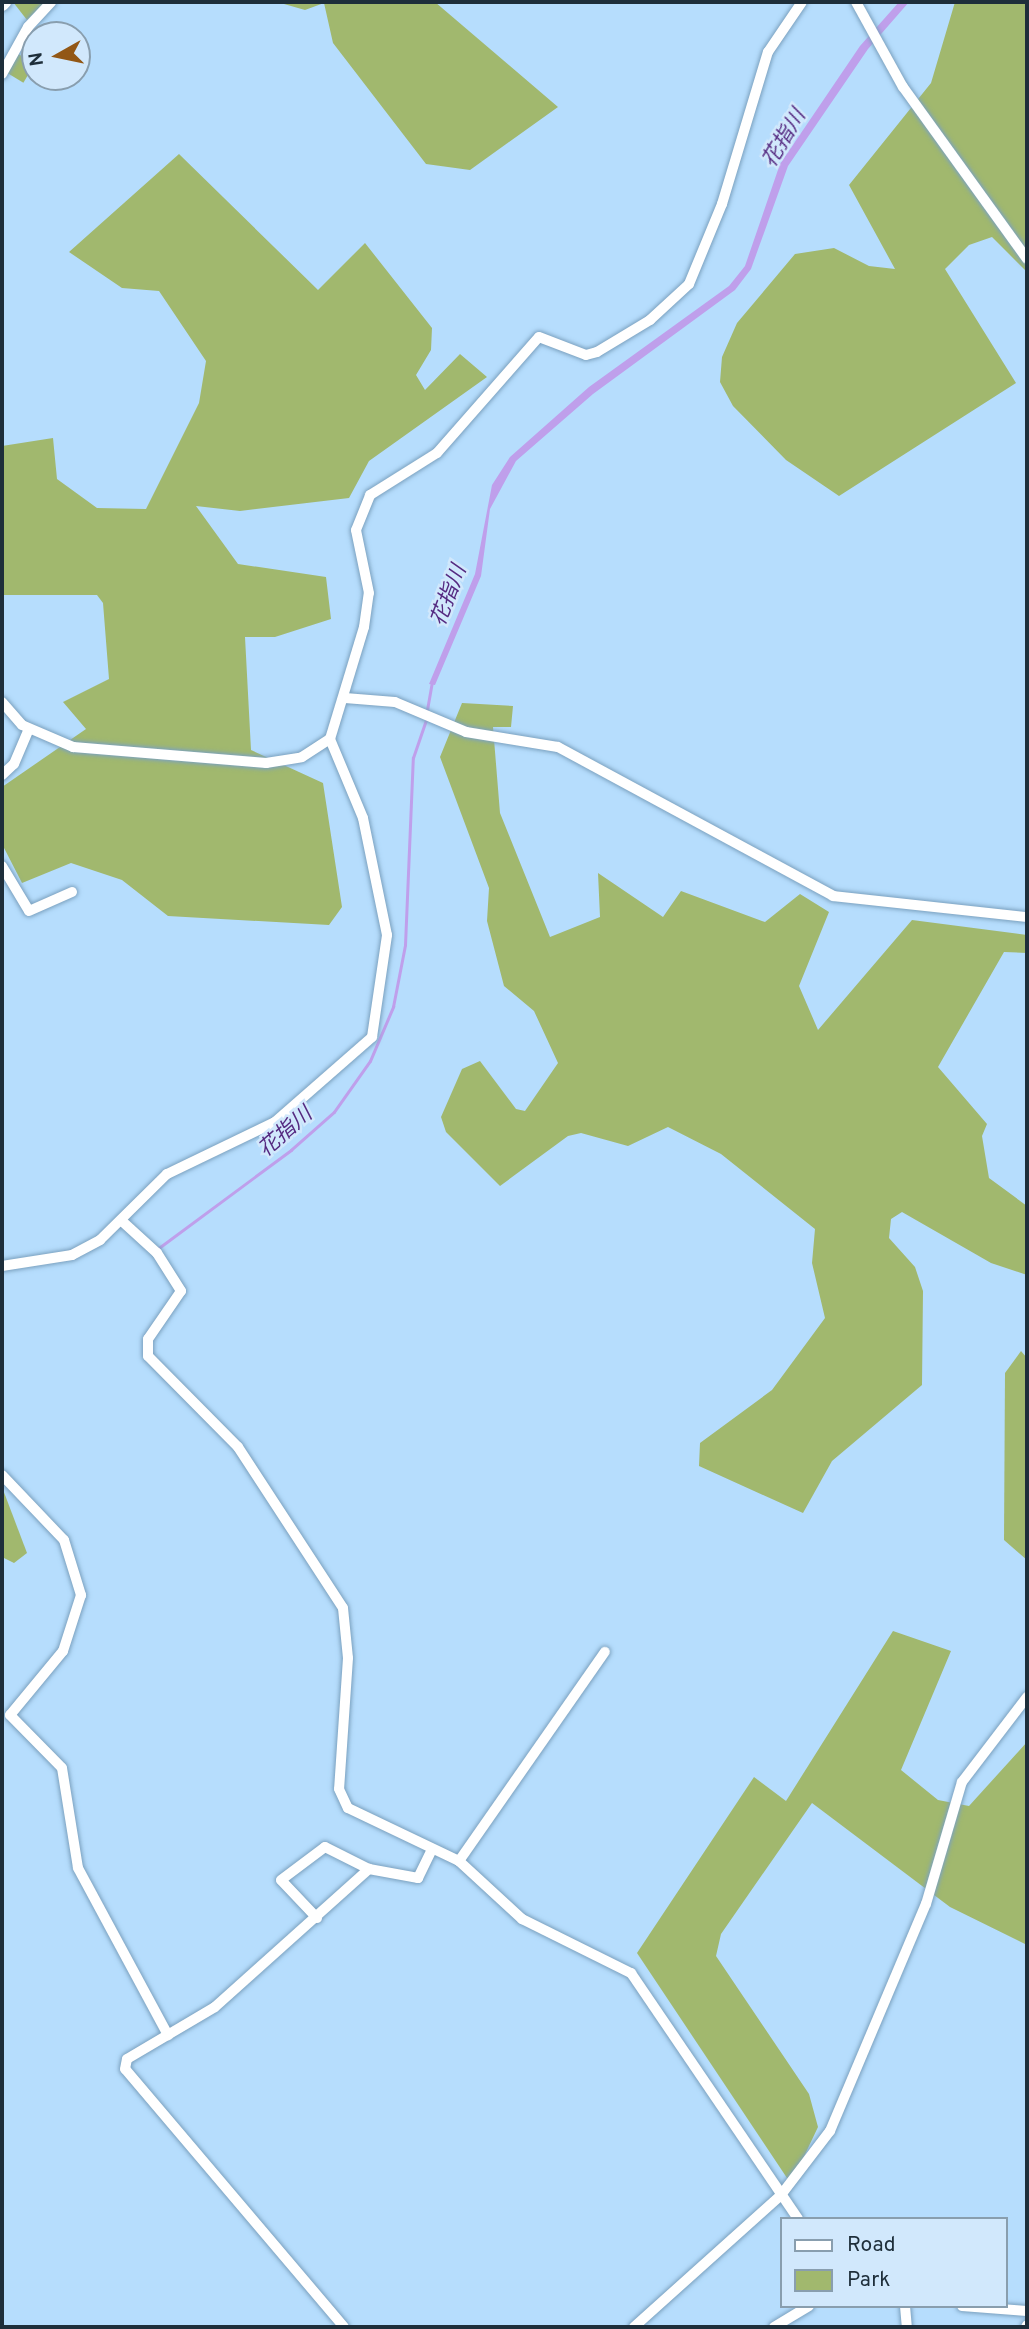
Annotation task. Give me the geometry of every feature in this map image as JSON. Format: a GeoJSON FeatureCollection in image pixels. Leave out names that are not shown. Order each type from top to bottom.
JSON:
{"type":"FeatureCollection","features":[{"type":"Feature","properties":{"kind":"street"},"geometry":{"type":"LineString","coordinates":[[2,74],[28,27],[51,2]]}},
{"type":"Feature","properties":{"kind":"street"},"geometry":{"type":"LineString","coordinates":[[2,702],[29,729],[73,747],[266,763],[315,752],[330,740],[345,698],[369,593],[356,530],[370,495],[437,453],[539,337],[586,355],[597,352],[650,320],[689,284],[722,204],[768,52],[802,2]]}},
{"type":"Feature","properties":{"kind":"street"},"geometry":{"type":"LineString","coordinates":[[856,2],[903,87],[1027,259]]}},
{"type":"Feature","properties":{"kind":"street"},"geometry":{"type":"LineString","coordinates":[[345,698],[395,702],[466,732],[558,747],[833,896],[1027,917]]}},
{"type":"Feature","properties":{"kind":"street"},"geometry":{"type":"LineString","coordinates":[[2,775],[14,764],[29,729]]}},
{"type":"Feature","properties":{"kind":"street"},"geometry":{"type":"LineString","coordinates":[[2,1266],[72,1255],[123,1222],[167,1174],[275,1122],[372,1037],[387,935],[363,818],[330,740]]}},
{"type":"Feature","properties":{"kind":"street"},"geometry":{"type":"LineString","coordinates":[[2,866],[29,911],[72,892]]}},
{"type":"Feature","properties":{"kind":"street"},"geometry":{"type":"LineString","coordinates":[[123,1222],[157,1253],[181,1290],[148,1339],[148,1356],[238,1447],[343,1608],[348,1658],[339,1789],[348,1808],[459,1861],[522,1919],[631,1973],[796,2217]]}},
{"type":"Feature","properties":{"kind":"street"},"geometry":{"type":"LineString","coordinates":[[2,1475],[64,1540],[81,1595],[63,1651],[10,1714]]}},
{"type":"Feature","properties":{"kind":"street"},"geometry":{"type":"LineString","coordinates":[[459,1861],[605,1652]]}},
{"type":"Feature","properties":{"kind":"street"},"geometry":{"type":"LineString","coordinates":[[634,2327],[781,2195],[830,2131],[868,2055],[926,1904],[962,1782],[1027,1697]]}},
{"type":"Feature","properties":{"kind":"street"},"geometry":{"type":"LineString","coordinates":[[2,1704],[62,1768],[78,1868],[169,2035]]}},
{"type":"Feature","properties":{"kind":"street"},"geometry":{"type":"LineString","coordinates":[[317,1918],[281,1880],[325,1847],[369,1869],[418,1878],[432,1849]]}},
{"type":"Feature","properties":{"kind":"street"},"geometry":{"type":"LineString","coordinates":[[344,2327],[125,2069],[127,2059],[215,2007],[369,1869]]}},
{"type":"Feature","properties":{"kind":"street"},"geometry":{"type":"LineString","coordinates":[[774,2327],[806,2308]]}},
{"type":"Feature","properties":{"kind":"street"},"geometry":{"type":"LineString","coordinates":[[905,2308],[907,2327]]}},
{"type":"Feature","properties":{"kind":"street"},"geometry":{"type":"LineString","coordinates":[[988,2308],[1027,2311]]}},
{"type":"Feature","properties":{"kind":"green space"},"geometry":{"type":"Polygon","coordinates":[[[13,2],[45,2],[27,20],[13,2]]]}},
{"type":"Feature","properties":{"kind":"green space"},"geometry":{"type":"Polygon","coordinates":[[[277,2],[435,2],[558,107],[470,170],[426,164],[333,43],[324,3],[305,10],[277,2]]]}},
{"type":"Feature","properties":{"kind":"green space"},"geometry":{"type":"Polygon","coordinates":[[[955,2],[1027,2],[1027,272],[992,237],[969,245],[945,269],[1016,383],[839,496],[786,460],[733,406],[720,382],[722,357],[737,323],[795,254],[834,248],[869,266],[895,269],[849,185],[931,83],[955,2]]]}},
{"type":"Feature","properties":{"kind":"green space"},"geometry":{"type":"Polygon","coordinates":[[[15,52],[21,56],[21,81],[4,71],[15,52]]]}},
{"type":"Feature","properties":{"kind":"green space"},"geometry":{"type":"Polygon","coordinates":[[[179,154],[318,290],[365,243],[432,328],[431,350],[416,375],[425,390],[460,354],[487,377],[369,461],[349,498],[240,511],[196,506],[238,564],[326,577],[331,619],[275,637],[245,637],[251,750],[323,783],[342,907],[329,925],[168,916],[122,880],[71,863],[22,883],[2,844],[2,787],[86,729],[63,702],[109,679],[103,603],[97,595],[2,595],[2,446],[53,438],[57,479],[97,508],[146,509],[199,403],[206,361],[159,291],[122,288],[69,252],[179,154]]]}},
{"type":"Feature","properties":{"kind":"green space"},"geometry":{"type":"Polygon","coordinates":[[[462,703],[513,706],[511,727],[493,727],[500,813],[550,937],[600,917],[598,873],[663,917],[681,891],[765,922],[800,894],[829,912],[799,986],[818,1030],[912,920],[1027,935],[1027,953],[1004,952],[938,1067],[987,1124],[982,1136],[989,1178],[1027,1206],[1027,1275],[991,1263],[902,1212],[891,1219],[889,1238],[915,1267],[923,1291],[922,1385],[832,1461],[803,1513],[699,1466],[700,1443],[772,1390],[825,1318],[812,1263],[815,1229],[721,1154],[668,1127],[628,1146],[581,1133],[568,1136],[500,1186],[446,1132],[441,1117],[462,1069],[480,1061],[516,1109],[525,1111],[558,1063],[534,1011],[504,986],[487,921],[489,888],[440,757],[462,703]]]}},
{"type":"Feature","properties":{"kind":"green space"},"geometry":{"type":"Polygon","coordinates":[[[1021,1351],[1027,1358],[1027,1560],[1004,1540],[1005,1373],[1021,1351]]]}},
{"type":"Feature","properties":{"kind":"green space"},"geometry":{"type":"Polygon","coordinates":[[[2,1487],[27,1553],[14,1563],[2,1557],[2,1487]]]}},
{"type":"Feature","properties":{"kind":"green space"},"geometry":{"type":"Polygon","coordinates":[[[893,1631],[951,1651],[901,1770],[938,1800],[969,1806],[1027,1742],[1027,1945],[950,1907],[812,1803],[721,1934],[716,1956],[809,2094],[818,2127],[791,2184],[637,1953],[754,1777],[786,1801],[893,1631]]]}},
{"type":"Feature","properties":{"kind":"shaded area","name":"花指川"},"geometry":{"type":"Polygon","coordinates":[[[899,2],[909,2],[868,49],[788,166],[751,269],[735,290],[593,394],[516,461],[490,509],[481,576],[435,685],[429,684],[475,574],[492,485],[510,457],[589,387],[729,286],[745,266],[780,164],[860,46],[899,2]]]}},
{"type":"Feature","properties":{"kind":"waterway","name":"花指川"},"geometry":{"type":"LineString","coordinates":[[427,710],[432,682]]}},
{"type":"Feature","properties":{"kind":"waterway","name":"花指川"},"geometry":{"type":"LineString","coordinates":[[156,1250],[291,1150],[334,1112],[370,1061],[393,1007],[405,945],[413,758],[426,720]]}}]}
